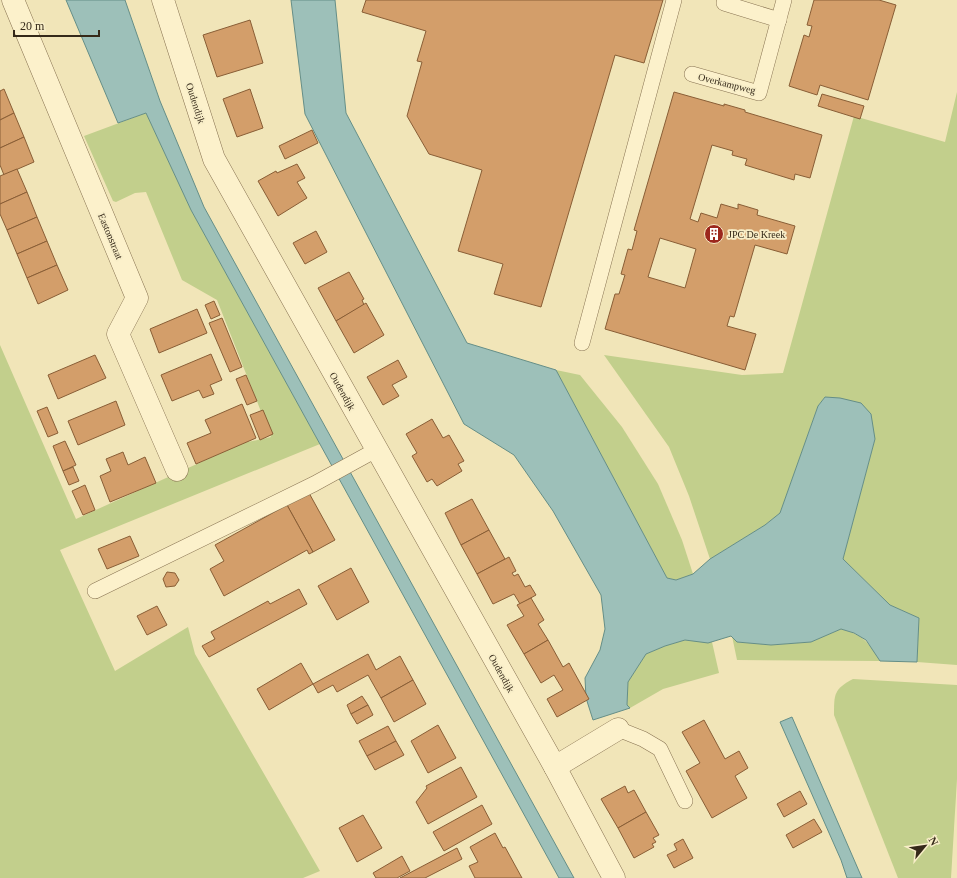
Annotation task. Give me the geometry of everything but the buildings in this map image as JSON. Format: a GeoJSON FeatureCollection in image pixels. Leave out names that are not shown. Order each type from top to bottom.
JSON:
{"type":"FeatureCollection","features":[{"type":"Feature","properties":{"kind":"street","name":"Eastonstraat"},"geometry":{"type":"LineString","coordinates":[[13,0],[137,298],[118,334],[177,470]]}},
{"type":"Feature","properties":{"kind":"street","name":"Oudendijk"},"geometry":{"type":"LineString","coordinates":[[163,0],[214,159],[555,767],[614,878]]}},
{"type":"Feature","properties":{"kind":"street"},"geometry":{"type":"LineString","coordinates":[[555,767],[618,729]]}},
{"type":"Feature","properties":{"kind":"lane"},"geometry":{"type":"LineString","coordinates":[[582,343],[674,0]]}},
{"type":"Feature","properties":{"kind":"lane","name":"Overkampweg"},"geometry":{"type":"LineString","coordinates":[[692,74],[759,93],[784,0]]}},
{"type":"Feature","properties":{"kind":"lane"},"geometry":{"type":"LineString","coordinates":[[724,3],[779,20]]}},
{"type":"Feature","properties":{"kind":"lane"},"geometry":{"type":"LineString","coordinates":[[95,591],[314,484],[376,450]]}},
{"type":"Feature","properties":{"kind":"lane"},"geometry":{"type":"LineString","coordinates":[[618,729],[643,739],[660,749],[685,801]]}},
{"type":"Feature","properties":{"kind":"green space"},"geometry":{"type":"Polygon","coordinates":[[[957,92],[957,665],[917,662],[919,618],[890,605],[843,559],[875,439],[825,397],[818,406],[780,513],[765,525],[710,559],[689,496],[669,447],[604,355],[742,375],[783,373],[854,116],[945,142],[957,92]]]}},
{"type":"Feature","properties":{"kind":"green space"},"geometry":{"type":"Polygon","coordinates":[[[146,113],[191,210],[320,444],[60,550],[115,671],[188,627],[195,654],[320,871],[303,878],[0,878],[0,345],[76,519],[243,443],[271,437],[217,300],[182,280],[146,192],[135,193],[116,202],[113,201],[84,136],[146,113]]]}},
{"type":"Feature","properties":{"kind":"green space"},"geometry":{"type":"Polygon","coordinates":[[[556,370],[580,375],[622,427],[658,484],[682,540],[693,574],[676,580],[667,578],[556,370]]]}},
{"type":"Feature","properties":{"kind":"green space"},"geometry":{"type":"Polygon","coordinates":[[[841,629],[855,634],[865,640],[880,661],[737,660],[732,636],[738,642],[771,645],[811,642],[841,629]]]}},
{"type":"Feature","properties":{"kind":"green space"},"geometry":{"type":"Polygon","coordinates":[[[685,640],[712,642],[719,673],[663,689],[630,708],[627,705],[628,682],[646,654],[685,640]]]}},
{"type":"Feature","properties":{"kind":"green space"},"geometry":{"type":"Polygon","coordinates":[[[853,679],[957,685],[957,779],[951,878],[898,878],[834,715],[836,693],[842,686],[853,679]]]}},
{"type":"Feature","properties":{"kind":"water"},"geometry":{"type":"Polygon","coordinates":[[[66,0],[125,0],[160,101],[204,207],[574,878],[559,878],[191,210],[146,113],[118,123],[66,0]]]}},
{"type":"Feature","properties":{"kind":"water"},"geometry":{"type":"Polygon","coordinates":[[[291,0],[335,0],[346,113],[467,343],[556,370],[667,578],[676,580],[693,574],[710,559],[765,525],[780,513],[818,406],[825,397],[840,398],[861,403],[871,414],[875,439],[843,559],[890,605],[919,618],[917,662],[880,661],[866,640],[854,633],[841,629],[811,642],[771,645],[737,642],[731,636],[708,643],[685,640],[646,654],[628,682],[627,705],[630,708],[593,720],[586,698],[585,678],[600,650],[605,629],[601,595],[553,511],[514,455],[464,424],[305,114],[291,0]]]}},
{"type":"Feature","properties":{"kind":"water"},"geometry":{"type":"Polygon","coordinates":[[[792,717],[862,878],[847,878],[841,860],[780,722],[792,717]]]}},
{"type":"Feature","properties":{"kind":"place","name":"JPC De Kreek"},"geometry":{"type":"Point","coordinates":[714,234]}}]}
